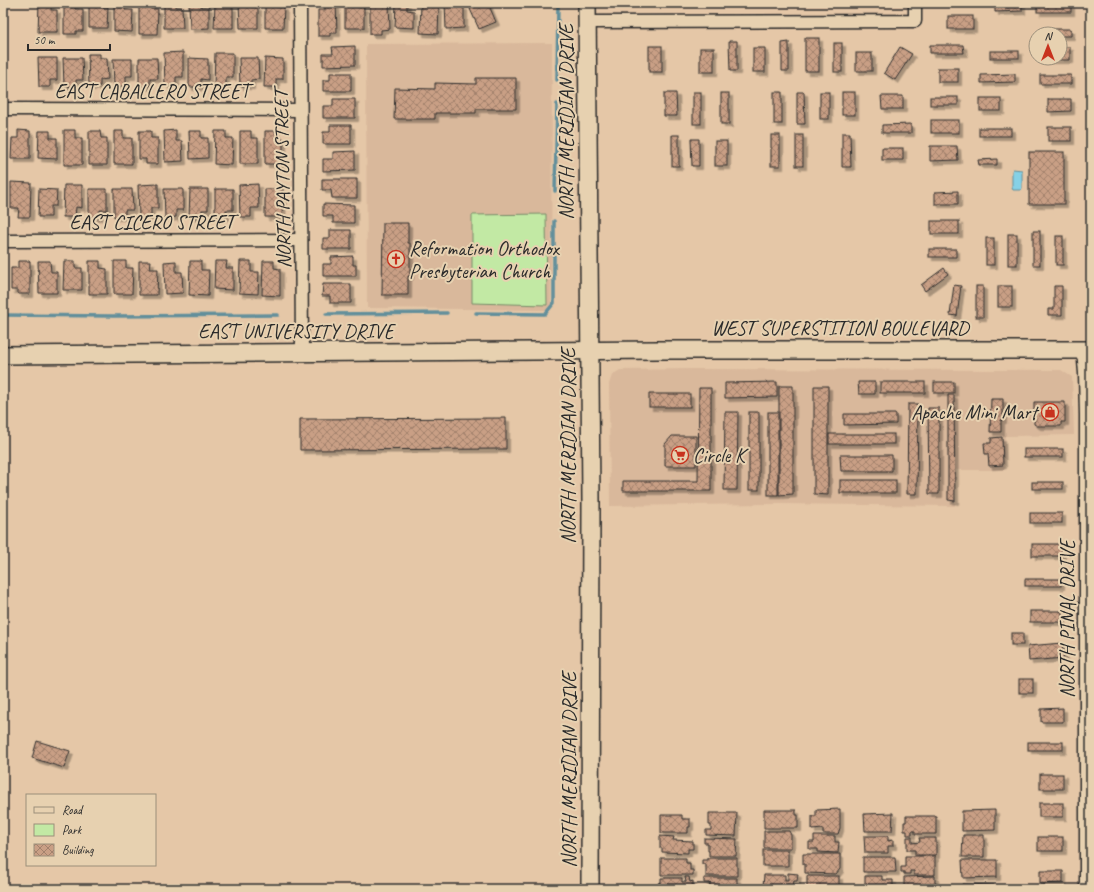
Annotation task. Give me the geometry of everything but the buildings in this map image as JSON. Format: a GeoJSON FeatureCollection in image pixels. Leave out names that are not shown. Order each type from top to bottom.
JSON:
{"type":"FeatureCollection","features":[{"type":"Feature","properties":{"kind":"main road","name":"NORTH MERIDIAN DRIVE"},"geometry":{"type":"LineString","coordinates":[[587,3],[591,500],[590,889]]}},
{"type":"Feature","properties":{"kind":"main road","name":"WEST SUPERSTITION BOULEVARD"},"geometry":{"type":"LineString","coordinates":[[589,351],[1087,350]]}},
{"type":"Feature","properties":{"kind":"main road","name":"EAST UNIVERSITY DRIVE"},"geometry":{"type":"LineString","coordinates":[[3,355],[589,351]]}},
{"type":"Feature","properties":{"kind":"street","name":"NORTH PAYTON STREET"},"geometry":{"type":"LineString","coordinates":[[300,3],[302,354]]}},
{"type":"Feature","properties":{"kind":"street"},"geometry":{"type":"LineString","coordinates":[[587,22],[915,21],[915,3]]}},
{"type":"Feature","properties":{"kind":"street","name":"EAST CABALLERO STREET"},"geometry":{"type":"LineString","coordinates":[[3,109],[300,110]]}},
{"type":"Feature","properties":{"kind":"street","name":"EAST CICERO STREET"},"geometry":{"type":"LineString","coordinates":[[3,241],[301,240]]}},
{"type":"Feature","properties":{"kind":"street","name":"NORTH PINAL DRIVE"},"geometry":{"type":"LineString","coordinates":[[1086,889],[1088,793],[1089,483],[1086,372],[1087,350]]}},
{"type":"Feature","properties":{"kind":"shaded area"},"geometry":{"type":"Polygon","coordinates":[[[552,43],[551,310],[367,308],[366,44],[552,43]]]}},
{"type":"Feature","properties":{"kind":"shaded area"},"geometry":{"type":"Polygon","coordinates":[[[620,370],[1061,370],[1072,377],[1074,435],[1005,436],[1005,470],[955,470],[955,506],[778,504],[610,506],[609,384],[612,375],[620,370]]]}},
{"type":"Feature","properties":{"kind":"green space"},"geometry":{"type":"Polygon","coordinates":[[[546,214],[547,305],[472,303],[472,215],[546,214]]]}},
{"type":"Feature","properties":{"kind":"water"},"geometry":{"type":"Polygon","coordinates":[[[1013,169],[1022,170],[1021,190],[1013,190],[1012,188],[1013,169]]]}},
{"type":"Feature","properties":{"kind":"waterway"},"geometry":{"type":"LineString","coordinates":[[557,80],[558,3]]}},
{"type":"Feature","properties":{"kind":"waterway"},"geometry":{"type":"LineString","coordinates":[[555,191],[557,104]]}},
{"type":"Feature","properties":{"kind":"waterway"},"geometry":{"type":"LineString","coordinates":[[476,313],[545,314],[554,303],[554,221]]}},
{"type":"Feature","properties":{"kind":"waterway"},"geometry":{"type":"LineString","coordinates":[[326,314],[447,313]]}},
{"type":"Feature","properties":{"kind":"waterway"},"geometry":{"type":"LineString","coordinates":[[3,315],[278,315]]}},
{"type":"Feature","properties":{"kind":"place","name":"Reformation Orthodox Presbyterian Church"},"geometry":{"type":"Point","coordinates":[396,259]}},
{"type":"Feature","properties":{"kind":"place","name":"Apache Mini Mart"},"geometry":{"type":"Point","coordinates":[1050,412]}},
{"type":"Feature","properties":{"kind":"place","name":"Circle K"},"geometry":{"type":"Point","coordinates":[680,455]}}]}
